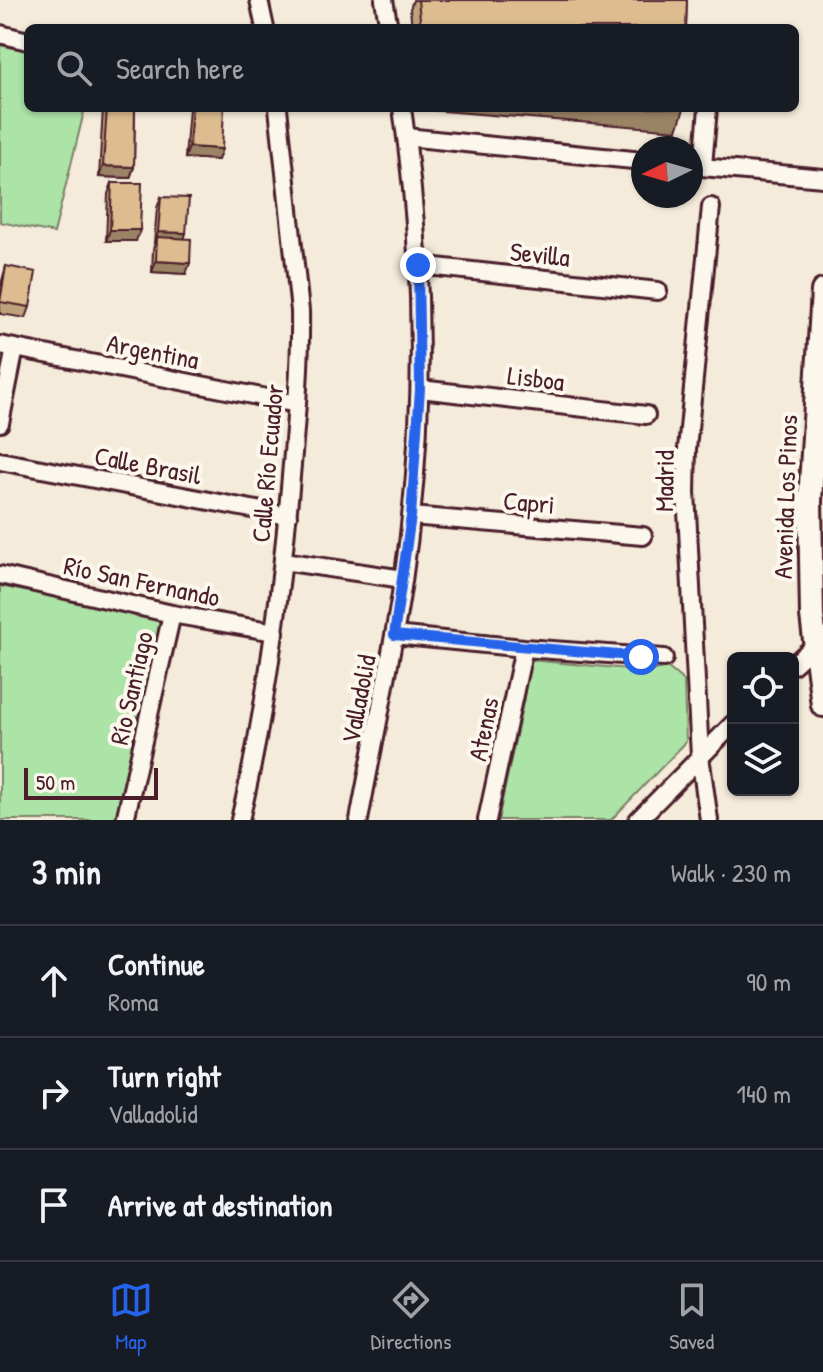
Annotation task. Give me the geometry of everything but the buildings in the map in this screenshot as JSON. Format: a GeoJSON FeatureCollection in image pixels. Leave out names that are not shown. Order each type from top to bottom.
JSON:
{"type":"FeatureCollection","features":[{"type":"Feature","properties":{"kind":"street"},"geometry":{"type":"LineString","coordinates":[[259,0],[264,24]]}},
{"type":"Feature","properties":{"kind":"street"},"geometry":{"type":"LineString","coordinates":[[384,0],[388,24]]}},
{"type":"Feature","properties":{"kind":"street"},"geometry":{"type":"LineString","coordinates":[[0,34],[24,40]]}},
{"type":"Feature","properties":{"kind":"street","name":"Calle Río Ecuador"},"geometry":{"type":"LineString","coordinates":[[240,820],[258,737],[275,632],[297,404],[300,311],[278,112]]}},
{"type":"Feature","properties":{"kind":"street","name":"Valladolid"},"geometry":{"type":"LineString","coordinates":[[359,820],[403,579],[420,389],[418,265],[403,112]]}},
{"type":"Feature","properties":{"kind":"street"},"geometry":{"type":"LineString","coordinates":[[703,136],[707,112]]}},
{"type":"Feature","properties":{"kind":"street"},"geometry":{"type":"LineString","coordinates":[[406,137],[631,160]]}},
{"type":"Feature","properties":{"kind":"street"},"geometry":{"type":"LineString","coordinates":[[703,167],[823,178]]}},
{"type":"Feature","properties":{"kind":"street","name":"Madrid"},"geometry":{"type":"LineString","coordinates":[[709,820],[700,756],[686,492],[687,449],[711,207]]}},
{"type":"Feature","properties":{"kind":"street","name":"Sevilla"},"geometry":{"type":"LineString","coordinates":[[418,265],[658,291]]}},
{"type":"Feature","properties":{"kind":"street","name":"Avenida Los Pinos"},"geometry":{"type":"LineString","coordinates":[[823,291],[810,592],[819,641],[823,705]]}},
{"type":"Feature","properties":{"kind":"street"},"geometry":{"type":"LineString","coordinates":[[0,423],[8,347]]}},
{"type":"Feature","properties":{"kind":"street","name":"Argentina"},"geometry":{"type":"LineString","coordinates":[[8,347],[297,404]]}},
{"type":"Feature","properties":{"kind":"street","name":"Lisboa"},"geometry":{"type":"LineString","coordinates":[[420,389],[646,415]]}},
{"type":"Feature","properties":{"kind":"street","name":"Calle Brasil"},"geometry":{"type":"LineString","coordinates":[[0,461],[288,516]]}},
{"type":"Feature","properties":{"kind":"street","name":"Capri"},"geometry":{"type":"LineString","coordinates":[[411,516],[643,536]]}},
{"type":"Feature","properties":{"kind":"street"},"geometry":{"type":"LineString","coordinates":[[283,561],[403,579]]}},
{"type":"Feature","properties":{"kind":"street","name":"Río San Fernando"},"geometry":{"type":"LineString","coordinates":[[0,575],[172,614],[275,632]]}},
{"type":"Feature","properties":{"kind":"street","name":"Río Santiago"},"geometry":{"type":"LineString","coordinates":[[125,820],[172,614]]}},
{"type":"Feature","properties":{"kind":"street"},"geometry":{"type":"LineString","coordinates":[[394,635],[664,658]]}},
{"type":"Feature","properties":{"kind":"street"},"geometry":{"type":"LineString","coordinates":[[799,659],[819,641]]}},
{"type":"Feature","properties":{"kind":"street","name":"Atenas"},"geometry":{"type":"LineString","coordinates":[[487,820],[524,648]]}},
{"type":"Feature","properties":{"kind":"street"},"geometry":{"type":"LineString","coordinates":[[638,820],[727,730]]}},
{"type":"Feature","properties":{"kind":"green space"},"geometry":{"type":"Polygon","coordinates":[[[0,45],[24,50],[24,112],[84,112],[54,233],[0,222],[0,45]]]}},
{"type":"Feature","properties":{"kind":"green space"},"geometry":{"type":"Polygon","coordinates":[[[0,586],[154,616],[163,627],[117,820],[0,820],[0,586]]]}},
{"type":"Feature","properties":{"kind":"green space"},"geometry":{"type":"Polygon","coordinates":[[[529,660],[650,671],[667,667],[684,681],[686,742],[611,820],[498,820],[529,660]]]}},
{"type":"Feature","properties":{"kind":"route"},"geometry":{"type":"LineString","coordinates":[[418,265],[420,389],[411,516],[394,635],[641,657]]}}]}
